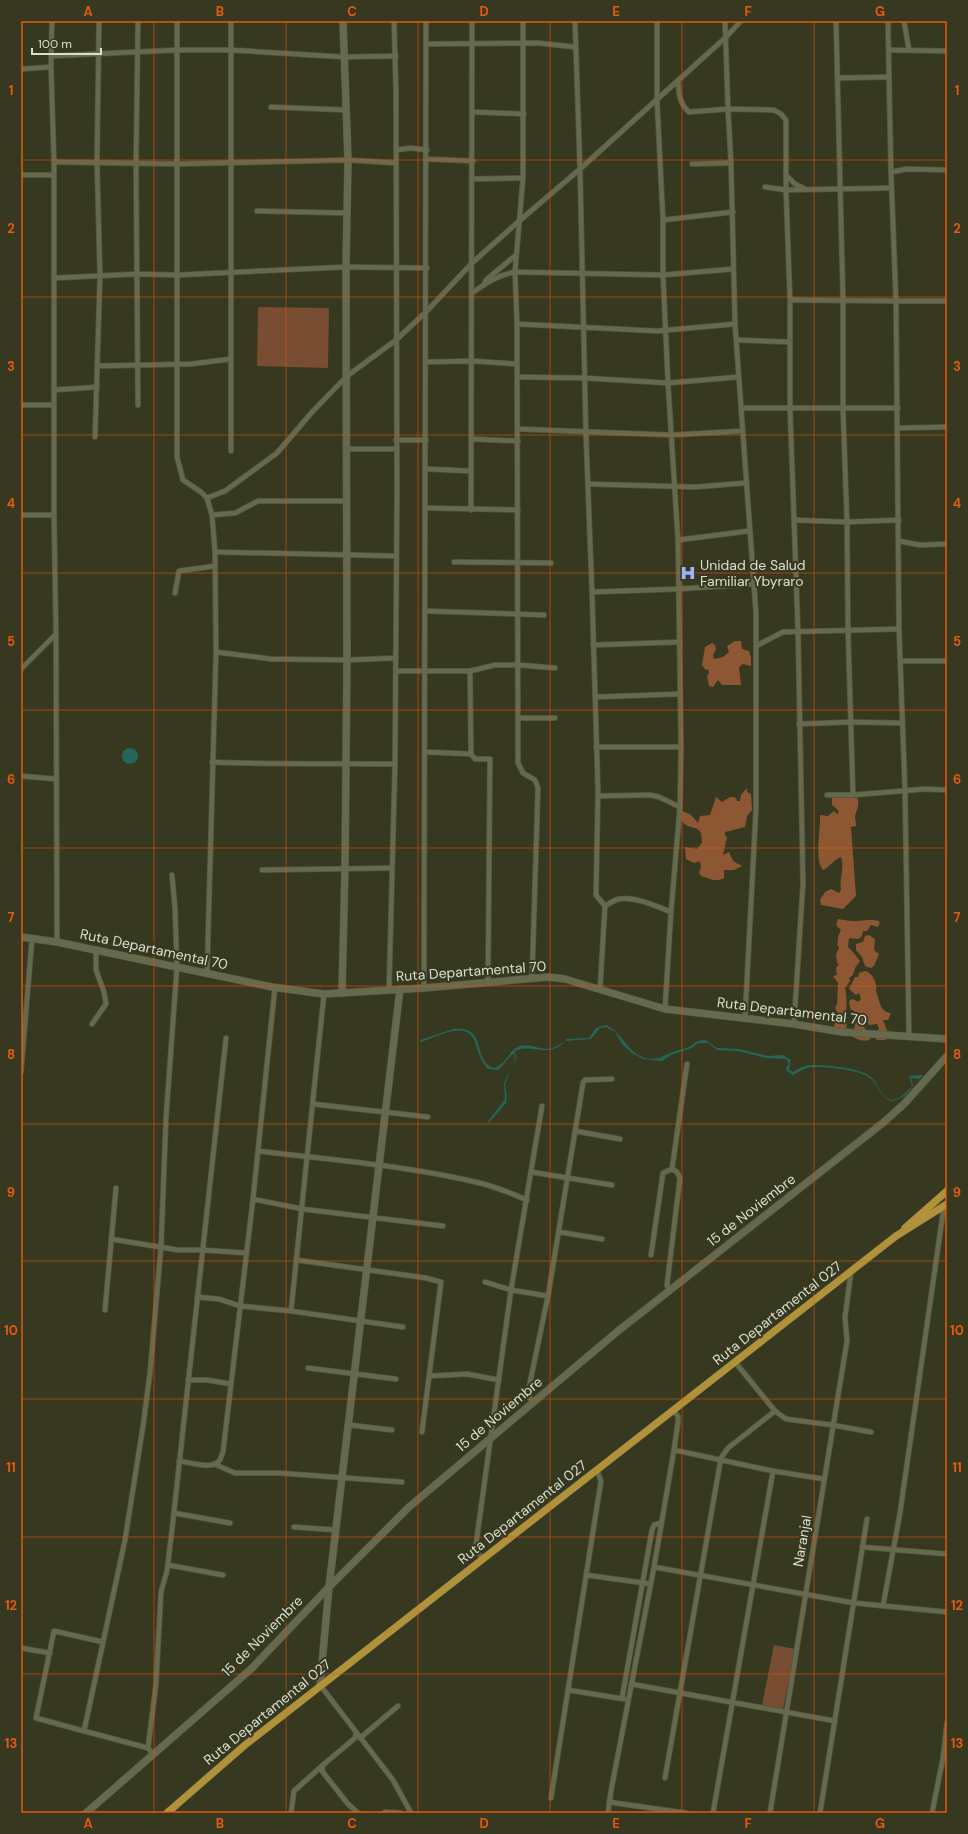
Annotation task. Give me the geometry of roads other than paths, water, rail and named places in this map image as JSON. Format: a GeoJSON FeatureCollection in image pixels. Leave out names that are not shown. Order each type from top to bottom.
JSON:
{"type":"FeatureCollection","features":[{"type":"Feature","properties":{"kind":"main road","name":"Ruta Departamental 027"},"geometry":{"type":"LineString","coordinates":[[167,1813],[244,1745],[482,1558],[851,1272],[896,1236],[947,1191]]}},
{"type":"Feature","properties":{"kind":"main road","name":"Ruta Departamental 027"},"geometry":{"type":"LineString","coordinates":[[896,1236],[945,1205]]}},
{"type":"Feature","properties":{"kind":"street"},"geometry":{"type":"LineString","coordinates":[[52,21],[51,67],[54,162],[54,515],[57,942]]}},
{"type":"Feature","properties":{"kind":"street"},"geometry":{"type":"LineString","coordinates":[[95,437],[100,276],[97,162],[99,21]]}},
{"type":"Feature","properties":{"kind":"street"},"geometry":{"type":"LineString","coordinates":[[138,21],[136,163],[138,405]]}},
{"type":"Feature","properties":{"kind":"street"},"geometry":{"type":"LineString","coordinates":[[177,21],[177,457],[179,470],[183,480],[207,498],[212,515],[215,552],[216,652],[207,974]]}},
{"type":"Feature","properties":{"kind":"street"},"geometry":{"type":"LineString","coordinates":[[231,21],[231,451]]}},
{"type":"Feature","properties":{"kind":"street"},"geometry":{"type":"LineString","coordinates":[[342,992],[347,660],[346,268],[348,160],[343,21]]}},
{"type":"Feature","properties":{"kind":"street"},"geometry":{"type":"LineString","coordinates":[[389,990],[396,671],[396,56],[394,21]]}},
{"type":"Feature","properties":{"kind":"street"},"geometry":{"type":"LineString","coordinates":[[424,988],[426,21]]}},
{"type":"Feature","properties":{"kind":"street"},"geometry":{"type":"LineString","coordinates":[[471,510],[473,179],[472,21]]}},
{"type":"Feature","properties":{"kind":"street"},"geometry":{"type":"LineString","coordinates":[[523,21],[523,178],[518,222],[515,272],[518,377],[518,763],[523,773],[536,780],[538,788],[532,978]]}},
{"type":"Feature","properties":{"kind":"street"},"geometry":{"type":"LineString","coordinates":[[574,21],[580,169],[584,378],[598,796],[596,896],[605,906],[600,989]]}},
{"type":"Feature","properties":{"kind":"street"},"geometry":{"type":"LineString","coordinates":[[657,21],[657,100],[663,220],[665,331],[678,540],[681,747],[680,807],[665,1009]]}},
{"type":"Feature","properties":{"kind":"street"},"geometry":{"type":"LineString","coordinates":[[725,21],[733,212],[735,324],[754,584],[756,646],[756,809],[744,1018]]}},
{"type":"Feature","properties":{"kind":"street"},"geometry":{"type":"LineString","coordinates":[[207,498],[225,491],[277,453],[312,411],[347,376],[396,340],[426,312],[472,263],[657,100],[725,38],[741,21]]}},
{"type":"Feature","properties":{"kind":"street"},"geometry":{"type":"LineString","coordinates":[[836,21],[844,299],[843,409],[853,795]]}},
{"type":"Feature","properties":{"kind":"street"},"geometry":{"type":"LineString","coordinates":[[888,21],[891,188],[896,300],[899,629],[901,661],[901,723],[905,790],[909,1037]]}},
{"type":"Feature","properties":{"kind":"street"},"geometry":{"type":"LineString","coordinates":[[904,21],[909,50]]}},
{"type":"Feature","properties":{"kind":"street"},"geometry":{"type":"LineString","coordinates":[[427,44],[538,43],[575,47]]}},
{"type":"Feature","properties":{"kind":"street"},"geometry":{"type":"LineString","coordinates":[[51,56],[177,50],[231,50],[344,58],[396,56]]}},
{"type":"Feature","properties":{"kind":"street"},"geometry":{"type":"LineString","coordinates":[[888,50],[947,51]]}},
{"type":"Feature","properties":{"kind":"street"},"geometry":{"type":"LineString","coordinates":[[21,69],[51,67]]}},
{"type":"Feature","properties":{"kind":"street"},"geometry":{"type":"LineString","coordinates":[[838,78],[889,77]]}},
{"type":"Feature","properties":{"kind":"street"},"geometry":{"type":"LineString","coordinates":[[678,81],[679,100],[682,106],[689,112],[728,109],[774,110],[781,114],[786,120],[786,190],[790,300],[790,408],[798,631],[803,883],[794,1024]]}},
{"type":"Feature","properties":{"kind":"street"},"geometry":{"type":"LineString","coordinates":[[271,107],[346,110]]}},
{"type":"Feature","properties":{"kind":"street"},"geometry":{"type":"LineString","coordinates":[[473,112],[524,114]]}},
{"type":"Feature","properties":{"kind":"street"},"geometry":{"type":"LineString","coordinates":[[396,150],[411,148],[426,150]]}},
{"type":"Feature","properties":{"kind":"street"},"geometry":{"type":"LineString","coordinates":[[426,159],[473,161]]}},
{"type":"Feature","properties":{"kind":"street"},"geometry":{"type":"LineString","coordinates":[[54,162],[177,164],[348,160],[396,163]]}},
{"type":"Feature","properties":{"kind":"street"},"geometry":{"type":"LineString","coordinates":[[692,164],[731,163]]}},
{"type":"Feature","properties":{"kind":"street"},"geometry":{"type":"LineString","coordinates":[[891,172],[907,169],[947,170]]}},
{"type":"Feature","properties":{"kind":"street"},"geometry":{"type":"LineString","coordinates":[[21,175],[53,175]]}},
{"type":"Feature","properties":{"kind":"street"},"geometry":{"type":"LineString","coordinates":[[786,175],[806,190]]}},
{"type":"Feature","properties":{"kind":"street"},"geometry":{"type":"LineString","coordinates":[[473,179],[523,178]]}},
{"type":"Feature","properties":{"kind":"street"},"geometry":{"type":"LineString","coordinates":[[765,187],[786,190],[891,188]]}},
{"type":"Feature","properties":{"kind":"street"},"geometry":{"type":"LineString","coordinates":[[257,211],[347,213]]}},
{"type":"Feature","properties":{"kind":"street"},"geometry":{"type":"LineString","coordinates":[[663,220],[733,212]]}},
{"type":"Feature","properties":{"kind":"street"},"geometry":{"type":"LineString","coordinates":[[484,285],[486,280],[516,255]]}},
{"type":"Feature","properties":{"kind":"street"},"geometry":{"type":"LineString","coordinates":[[54,278],[137,274],[177,275],[346,268],[426,268]]}},
{"type":"Feature","properties":{"kind":"street"},"geometry":{"type":"LineString","coordinates":[[472,293],[503,274],[515,272],[663,275],[733,269]]}},
{"type":"Feature","properties":{"kind":"street"},"geometry":{"type":"LineString","coordinates":[[790,300],[844,299],[947,301]]}},
{"type":"Feature","properties":{"kind":"street"},"geometry":{"type":"LineString","coordinates":[[517,324],[665,331],[735,324]]}},
{"type":"Feature","properties":{"kind":"street"},"geometry":{"type":"LineString","coordinates":[[737,340],[790,342]]}},
{"type":"Feature","properties":{"kind":"street"},"geometry":{"type":"LineString","coordinates":[[98,366],[209,363],[231,359]]}},
{"type":"Feature","properties":{"kind":"street"},"geometry":{"type":"LineString","coordinates":[[426,362],[472,361],[517,364]]}},
{"type":"Feature","properties":{"kind":"street"},"geometry":{"type":"LineString","coordinates":[[518,377],[584,378],[668,383],[738,377]]}},
{"type":"Feature","properties":{"kind":"street"},"geometry":{"type":"LineString","coordinates":[[54,390],[97,387]]}},
{"type":"Feature","properties":{"kind":"street"},"geometry":{"type":"LineString","coordinates":[[21,405],[54,405]]}},
{"type":"Feature","properties":{"kind":"street"},"geometry":{"type":"LineString","coordinates":[[741,408],[898,408]]}},
{"type":"Feature","properties":{"kind":"street"},"geometry":{"type":"LineString","coordinates":[[898,428],[947,427]]}},
{"type":"Feature","properties":{"kind":"street"},"geometry":{"type":"LineString","coordinates":[[518,429],[672,435],[742,430]]}},
{"type":"Feature","properties":{"kind":"street"},"geometry":{"type":"LineString","coordinates":[[471,439],[518,441]]}},
{"type":"Feature","properties":{"kind":"street"},"geometry":{"type":"LineString","coordinates":[[396,440],[426,440]]}},
{"type":"Feature","properties":{"kind":"street"},"geometry":{"type":"LineString","coordinates":[[347,449],[397,449]]}},
{"type":"Feature","properties":{"kind":"street"},"geometry":{"type":"LineString","coordinates":[[426,469],[471,470]]}},
{"type":"Feature","properties":{"kind":"street"},"geometry":{"type":"LineString","coordinates":[[588,484],[674,487],[746,483]]}},
{"type":"Feature","properties":{"kind":"street"},"geometry":{"type":"LineString","coordinates":[[212,515],[235,513],[258,501],[347,501]]}},
{"type":"Feature","properties":{"kind":"street"},"geometry":{"type":"LineString","coordinates":[[426,508],[518,510]]}},
{"type":"Feature","properties":{"kind":"street"},"geometry":{"type":"LineString","coordinates":[[21,515],[54,515]]}},
{"type":"Feature","properties":{"kind":"street"},"geometry":{"type":"LineString","coordinates":[[794,520],[847,522],[899,520]]}},
{"type":"Feature","properties":{"kind":"street"},"geometry":{"type":"LineString","coordinates":[[678,540],[749,531]]}},
{"type":"Feature","properties":{"kind":"street"},"geometry":{"type":"LineString","coordinates":[[899,541],[920,544],[947,544]]}},
{"type":"Feature","properties":{"kind":"street"},"geometry":{"type":"LineString","coordinates":[[215,552],[396,556]]}},
{"type":"Feature","properties":{"kind":"street"},"geometry":{"type":"LineString","coordinates":[[454,562],[551,563]]}},
{"type":"Feature","properties":{"kind":"street"},"geometry":{"type":"LineString","coordinates":[[176,594],[180,571],[215,566]]}},
{"type":"Feature","properties":{"kind":"street"},"geometry":{"type":"LineString","coordinates":[[592,592],[678,589],[754,584]]}},
{"type":"Feature","properties":{"kind":"street"},"geometry":{"type":"LineString","coordinates":[[425,611],[544,615]]}},
{"type":"Feature","properties":{"kind":"street"},"geometry":{"type":"LineString","coordinates":[[756,646],[783,632],[899,629]]}},
{"type":"Feature","properties":{"kind":"street"},"geometry":{"type":"LineString","coordinates":[[21,669],[56,634]]}},
{"type":"Feature","properties":{"kind":"street"},"geometry":{"type":"LineString","coordinates":[[593,645],[680,642]]}},
{"type":"Feature","properties":{"kind":"street"},"geometry":{"type":"LineString","coordinates":[[216,652],[271,659],[347,660],[396,658]]}},
{"type":"Feature","properties":{"kind":"street"},"geometry":{"type":"LineString","coordinates":[[901,661],[947,661]]}},
{"type":"Feature","properties":{"kind":"street"},"geometry":{"type":"LineString","coordinates":[[396,671],[470,671],[495,665],[555,668]]}},
{"type":"Feature","properties":{"kind":"street"},"geometry":{"type":"LineString","coordinates":[[470,671],[472,754],[475,759],[490,759],[488,982]]}},
{"type":"Feature","properties":{"kind":"street"},"geometry":{"type":"LineString","coordinates":[[594,697],[680,694]]}},
{"type":"Feature","properties":{"kind":"street"},"geometry":{"type":"LineString","coordinates":[[518,718],[555,718]]}},
{"type":"Feature","properties":{"kind":"street"},"geometry":{"type":"LineString","coordinates":[[799,724],[850,722],[901,723]]}},
{"type":"Feature","properties":{"kind":"street"},"geometry":{"type":"LineString","coordinates":[[596,747],[681,747]]}},
{"type":"Feature","properties":{"kind":"street"},"geometry":{"type":"LineString","coordinates":[[425,752],[472,754]]}},
{"type":"Feature","properties":{"kind":"street"},"geometry":{"type":"LineString","coordinates":[[212,762],[251,764],[395,764]]}},
{"type":"Feature","properties":{"kind":"street"},"geometry":{"type":"LineString","coordinates":[[21,776],[56,779]]}},
{"type":"Feature","properties":{"kind":"street"},"geometry":{"type":"LineString","coordinates":[[827,795],[853,795],[925,789],[947,790]]}},
{"type":"Feature","properties":{"kind":"street"},"geometry":{"type":"LineString","coordinates":[[598,796],[659,796],[680,807]]}},
{"type":"Feature","properties":{"kind":"street"},"geometry":{"type":"LineString","coordinates":[[262,870],[345,867],[392,868]]}},
{"type":"Feature","properties":{"kind":"street"},"geometry":{"type":"LineString","coordinates":[[84,1731],[125,1540],[143,1426],[161,1247],[166,1118],[177,967],[176,923],[172,876]]}},
{"type":"Feature","properties":{"kind":"street"},"geometry":{"type":"LineString","coordinates":[[605,906],[619,899],[632,899],[671,912]]}},
{"type":"Feature","properties":{"kind":"street","name":"Ruta Departamental 70"},"geometry":{"type":"LineString","coordinates":[[21,937],[57,942],[275,987],[324,994],[424,988],[550,977],[565,979],[665,1009],[794,1024],[842,1032],[947,1039]]}},
{"type":"Feature","properties":{"kind":"street"},"geometry":{"type":"LineString","coordinates":[[21,1072],[32,939]]}},
{"type":"Feature","properties":{"kind":"street"},"geometry":{"type":"LineString","coordinates":[[92,1024],[106,1004],[104,992],[96,970],[96,951]]}},
{"type":"Feature","properties":{"kind":"street"},"geometry":{"type":"LineString","coordinates":[[179,1461],[207,1465],[214,1464],[220,1461],[223,1452],[253,1199],[275,987]]}},
{"type":"Feature","properties":{"kind":"street"},"geometry":{"type":"LineString","coordinates":[[400,989],[329,1587],[320,1685],[399,1789],[411,1813]]}},
{"type":"Feature","properties":{"kind":"street"},"geometry":{"type":"LineString","coordinates":[[291,1311],[324,994]]}},
{"type":"Feature","properties":{"kind":"street"},"geometry":{"type":"LineString","coordinates":[[148,1748],[156,1684],[161,1592],[168,1565],[226,1038]]}},
{"type":"Feature","properties":{"kind":"street","name":"15 de Noviembre"},"geometry":{"type":"LineString","coordinates":[[86,1813],[251,1669],[329,1587],[409,1507],[618,1331],[884,1122],[904,1104],[947,1056]]}},
{"type":"Feature","properties":{"kind":"street"},"geometry":{"type":"LineString","coordinates":[[672,1169],[687,1064]]}},
{"type":"Feature","properties":{"kind":"street"},"geometry":{"type":"LineString","coordinates":[[532,1403],[528,1392],[548,1296],[583,1084],[585,1080],[612,1079]]}},
{"type":"Feature","properties":{"kind":"street"},"geometry":{"type":"LineString","coordinates":[[313,1104],[428,1117]]}},
{"type":"Feature","properties":{"kind":"street"},"geometry":{"type":"LineString","coordinates":[[482,1558],[476,1550],[476,1544],[511,1290],[542,1106]]}},
{"type":"Feature","properties":{"kind":"street"},"geometry":{"type":"LineString","coordinates":[[576,1131],[620,1139]]}},
{"type":"Feature","properties":{"kind":"street"},"geometry":{"type":"LineString","coordinates":[[258,1151],[379,1165],[485,1184],[527,1200]]}},
{"type":"Feature","properties":{"kind":"street"},"geometry":{"type":"LineString","coordinates":[[669,1292],[667,1285],[680,1178],[677,1172],[672,1169]]}},
{"type":"Feature","properties":{"kind":"street"},"geometry":{"type":"LineString","coordinates":[[651,1254],[663,1172],[672,1169]]}},
{"type":"Feature","properties":{"kind":"street"},"geometry":{"type":"LineString","coordinates":[[531,1172],[612,1185]]}},
{"type":"Feature","properties":{"kind":"street"},"geometry":{"type":"LineString","coordinates":[[105,1310],[116,1188]]}},
{"type":"Feature","properties":{"kind":"street"},"geometry":{"type":"LineString","coordinates":[[253,1199],[302,1209],[443,1226]]}},
{"type":"Feature","properties":{"kind":"street"},"geometry":{"type":"LineString","coordinates":[[883,1606],[900,1513],[945,1205]]}},
{"type":"Feature","properties":{"kind":"street"},"geometry":{"type":"LineString","coordinates":[[559,1232],[602,1239]]}},
{"type":"Feature","properties":{"kind":"street"},"geometry":{"type":"LineString","coordinates":[[111,1239],[178,1250],[246,1253]]}},
{"type":"Feature","properties":{"kind":"street"},"geometry":{"type":"LineString","coordinates":[[297,1260],[426,1278],[441,1282],[422,1432]]}},
{"type":"Feature","properties":{"kind":"street","name":"Naranjal"},"geometry":{"type":"LineString","coordinates":[[770,1813],[832,1425],[847,1341],[845,1317],[851,1272]]}},
{"type":"Feature","properties":{"kind":"street"},"geometry":{"type":"LineString","coordinates":[[485,1282],[511,1290],[548,1296]]}},
{"type":"Feature","properties":{"kind":"street"},"geometry":{"type":"LineString","coordinates":[[197,1297],[219,1299],[240,1306],[361,1320],[403,1327]]}},
{"type":"Feature","properties":{"kind":"street"},"geometry":{"type":"LineString","coordinates":[[735,1362],[775,1411],[786,1419],[871,1432]]}},
{"type":"Feature","properties":{"kind":"street"},"geometry":{"type":"LineString","coordinates":[[308,1368],[396,1379]]}},
{"type":"Feature","properties":{"kind":"street"},"geometry":{"type":"LineString","coordinates":[[429,1376],[466,1374],[499,1380]]}},
{"type":"Feature","properties":{"kind":"street"},"geometry":{"type":"LineString","coordinates":[[188,1380],[206,1380],[231,1384]]}},
{"type":"Feature","properties":{"kind":"street"},"geometry":{"type":"LineString","coordinates":[[608,1813],[628,1699],[651,1584],[674,1450],[678,1417],[674,1410]]}},
{"type":"Feature","properties":{"kind":"street"},"geometry":{"type":"LineString","coordinates":[[665,1778],[721,1460],[724,1452],[728,1448],[775,1411]]}},
{"type":"Feature","properties":{"kind":"street"},"geometry":{"type":"LineString","coordinates":[[348,1425],[392,1430]]}},
{"type":"Feature","properties":{"kind":"street"},"geometry":{"type":"LineString","coordinates":[[674,1450],[773,1471],[824,1479]]}},
{"type":"Feature","properties":{"kind":"street"},"geometry":{"type":"LineString","coordinates":[[214,1464],[235,1473],[278,1473],[402,1482]]}},
{"type":"Feature","properties":{"kind":"street"},"geometry":{"type":"LineString","coordinates":[[551,1798],[600,1480],[596,1470]]}},
{"type":"Feature","properties":{"kind":"street"},"geometry":{"type":"LineString","coordinates":[[713,1813],[773,1471]]}},
{"type":"Feature","properties":{"kind":"street"},"geometry":{"type":"LineString","coordinates":[[174,1513],[230,1523]]}},
{"type":"Feature","properties":{"kind":"street"},"geometry":{"type":"LineString","coordinates":[[820,1813],[867,1519]]}},
{"type":"Feature","properties":{"kind":"street"},"geometry":{"type":"LineString","coordinates":[[622,1698],[652,1530],[654,1525],[661,1523]]}},
{"type":"Feature","properties":{"kind":"street"},"geometry":{"type":"LineString","coordinates":[[294,1527],[336,1530]]}},
{"type":"Feature","properties":{"kind":"street"},"geometry":{"type":"LineString","coordinates":[[862,1547],[893,1551],[947,1554]]}},
{"type":"Feature","properties":{"kind":"street"},"geometry":{"type":"LineString","coordinates":[[168,1565],[223,1575]]}},
{"type":"Feature","properties":{"kind":"street"},"geometry":{"type":"LineString","coordinates":[[654,1567],[854,1603],[947,1612]]}},
{"type":"Feature","properties":{"kind":"street"},"geometry":{"type":"LineString","coordinates":[[586,1575],[651,1584]]}},
{"type":"Feature","properties":{"kind":"street"},"geometry":{"type":"LineString","coordinates":[[103,1642],[54,1631],[36,1718],[148,1748],[153,1754]]}},
{"type":"Feature","properties":{"kind":"street"},"geometry":{"type":"LineString","coordinates":[[21,1648],[50,1653]]}},
{"type":"Feature","properties":{"kind":"street"},"geometry":{"type":"LineString","coordinates":[[631,1684],[835,1721]]}},
{"type":"Feature","properties":{"kind":"street"},"geometry":{"type":"LineString","coordinates":[[568,1690],[628,1699]]}},
{"type":"Feature","properties":{"kind":"street"},"geometry":{"type":"LineString","coordinates":[[360,1738],[398,1706]]}},
{"type":"Feature","properties":{"kind":"street"},"geometry":{"type":"LineString","coordinates":[[932,1813],[943,1758],[947,1723]]}},
{"type":"Feature","properties":{"kind":"street"},"geometry":{"type":"LineString","coordinates":[[291,1813],[294,1791],[355,1738],[356,1732]]}},
{"type":"Feature","properties":{"kind":"street"},"geometry":{"type":"LineString","coordinates":[[323,1765],[323,1775],[356,1812]]}},
{"type":"Feature","properties":{"kind":"street"},"geometry":{"type":"LineString","coordinates":[[609,1801],[658,1811],[686,1813]]}},
{"type":"Feature","properties":{"kind":"street"},"geometry":{"type":"LineString","coordinates":[[385,1812],[401,1813]]}},
{"type":"Feature","properties":{"kind":"water"},"geometry":{"type":"Polygon","coordinates":[[[130,748],[136,750],[138,756],[136,762],[130,764],[124,762],[122,756],[124,750],[130,748]]]}},
{"type":"Feature","properties":{"kind":"water"},"geometry":{"type":"Polygon","coordinates":[[[606,1025],[615,1031],[633,1052],[644,1058],[658,1058],[688,1048],[696,1042],[705,1040],[717,1048],[739,1049],[768,1056],[783,1055],[791,1060],[789,1070],[793,1072],[810,1065],[833,1066],[859,1071],[871,1077],[882,1093],[891,1100],[900,1097],[912,1086],[909,1076],[923,1075],[920,1079],[911,1078],[913,1085],[909,1091],[900,1098],[893,1101],[890,1101],[881,1094],[873,1081],[865,1075],[840,1069],[813,1067],[803,1069],[793,1075],[787,1071],[786,1068],[789,1064],[786,1059],[766,1058],[738,1051],[717,1050],[708,1043],[698,1043],[692,1048],[671,1055],[662,1061],[643,1059],[632,1053],[622,1044],[615,1032],[606,1027],[600,1028],[591,1039],[566,1041],[566,1039],[589,1038],[596,1028],[606,1025]]]}},
{"type":"Feature","properties":{"kind":"water"},"geometry":{"type":"Polygon","coordinates":[[[453,1029],[464,1029],[471,1032],[476,1038],[483,1058],[487,1064],[494,1068],[502,1064],[516,1048],[520,1046],[525,1045],[545,1049],[563,1043],[557,1047],[545,1050],[527,1048],[515,1051],[516,1060],[512,1067],[515,1060],[514,1053],[498,1070],[488,1069],[482,1060],[471,1035],[465,1031],[458,1030],[420,1042],[420,1040],[453,1029]]]}},
{"type":"Feature","properties":{"kind":"water"},"geometry":{"type":"Polygon","coordinates":[[[511,1069],[505,1085],[507,1096],[506,1103],[488,1124],[487,1123],[505,1099],[504,1083],[511,1069]]]}},
{"type":"Feature","properties":{"kind":"place","name":"Unidad de Salud Familiar Ybyraro"},"geometry":{"type":"Point","coordinates":[688,573]}}]}
